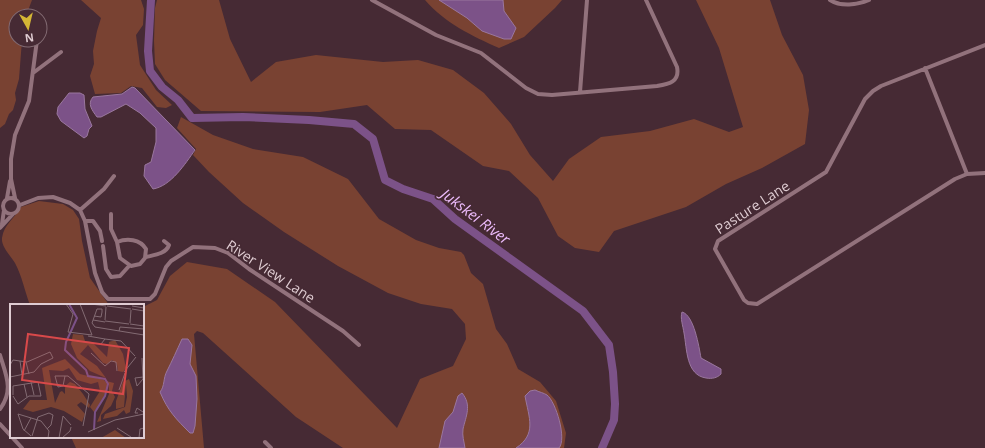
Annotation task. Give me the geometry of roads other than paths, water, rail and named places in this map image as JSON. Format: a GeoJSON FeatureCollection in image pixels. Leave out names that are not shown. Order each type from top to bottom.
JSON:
{"type":"FeatureCollection","features":[{"type":"Feature","properties":{"kind":"street"},"geometry":{"type":"LineString","coordinates":[[372,0],[436,35],[481,53],[535,92],[552,95],[657,86],[670,84],[675,80],[678,74],[677,67],[646,0]]}},
{"type":"Feature","properties":{"kind":"street"},"geometry":{"type":"LineString","coordinates":[[580,92],[587,0]]}},
{"type":"Feature","properties":{"kind":"street"},"geometry":{"type":"LineString","coordinates":[[830,0],[837,3],[853,4],[869,0]]}},
{"type":"Feature","properties":{"kind":"street","name":"Pasture Lane"},"geometry":{"type":"LineString","coordinates":[[985,45],[873,90],[865,99],[826,172],[718,241],[715,245],[716,252],[744,300],[748,304],[757,304],[956,179],[967,174],[985,173]]}},
{"type":"Feature","properties":{"kind":"street"},"geometry":{"type":"LineString","coordinates":[[1,227],[4,210],[3,203],[7,198],[11,178],[13,145],[29,101],[36,48]]}},
{"type":"Feature","properties":{"kind":"street"},"geometry":{"type":"LineString","coordinates":[[33,73],[61,52]]}},
{"type":"Feature","properties":{"kind":"street"},"geometry":{"type":"LineString","coordinates":[[926,68],[967,174]]}},
{"type":"Feature","properties":{"kind":"street"},"geometry":{"type":"LineString","coordinates":[[1,227],[19,209],[20,205],[38,198],[53,197],[70,203],[80,210],[108,185],[114,176]]}},
{"type":"Feature","properties":{"kind":"street"},"geometry":{"type":"LineString","coordinates":[[11,178],[15,198],[20,205]]}},
{"type":"Feature","properties":{"kind":"street"},"geometry":{"type":"LineString","coordinates":[[7,198],[15,198]]}},
{"type":"Feature","properties":{"kind":"street"},"geometry":{"type":"LineString","coordinates":[[4,210],[6,213],[14,214]]}},
{"type":"Feature","properties":{"kind":"street","name":"River View Lane"},"geometry":{"type":"LineString","coordinates":[[80,210],[85,221],[93,268],[102,292],[108,299],[150,299],[155,294],[168,264],[191,247],[206,246],[228,253],[249,269],[342,331],[359,345]]}},
{"type":"Feature","properties":{"kind":"street"},"geometry":{"type":"LineString","coordinates":[[111,214],[111,229],[117,242],[119,257],[128,266]]}},
{"type":"Feature","properties":{"kind":"street"},"geometry":{"type":"LineString","coordinates":[[85,221],[93,221],[96,224],[103,244],[106,269],[111,277],[120,276],[128,266],[140,264],[146,257],[161,253],[168,248],[169,245],[164,241]]}},
{"type":"Feature","properties":{"kind":"street"},"geometry":{"type":"LineString","coordinates":[[117,242],[130,239],[140,243],[146,249],[146,257]]}},
{"type":"Feature","properties":{"kind":"street"},"geometry":{"type":"LineString","coordinates":[[0,355],[8,390],[8,397],[0,408]]}},
{"type":"Feature","properties":{"kind":"street"},"geometry":{"type":"LineString","coordinates":[[0,424],[10,435]]}},
{"type":"Feature","properties":{"kind":"street"},"geometry":{"type":"LineString","coordinates":[[13,438],[22,448]]}},
{"type":"Feature","properties":{"kind":"street"},"geometry":{"type":"LineString","coordinates":[[265,442],[271,448]]}},
{"type":"Feature","properties":{"kind":"waterway","name":"Jukskei River"},"geometry":{"type":"LineString","coordinates":[[151,0],[148,51],[150,71],[162,87],[178,100],[192,118],[243,117],[354,124],[373,139],[385,180],[403,189],[433,199],[455,219],[583,311],[609,345],[613,372],[615,404],[614,420],[602,448]]}}]}
